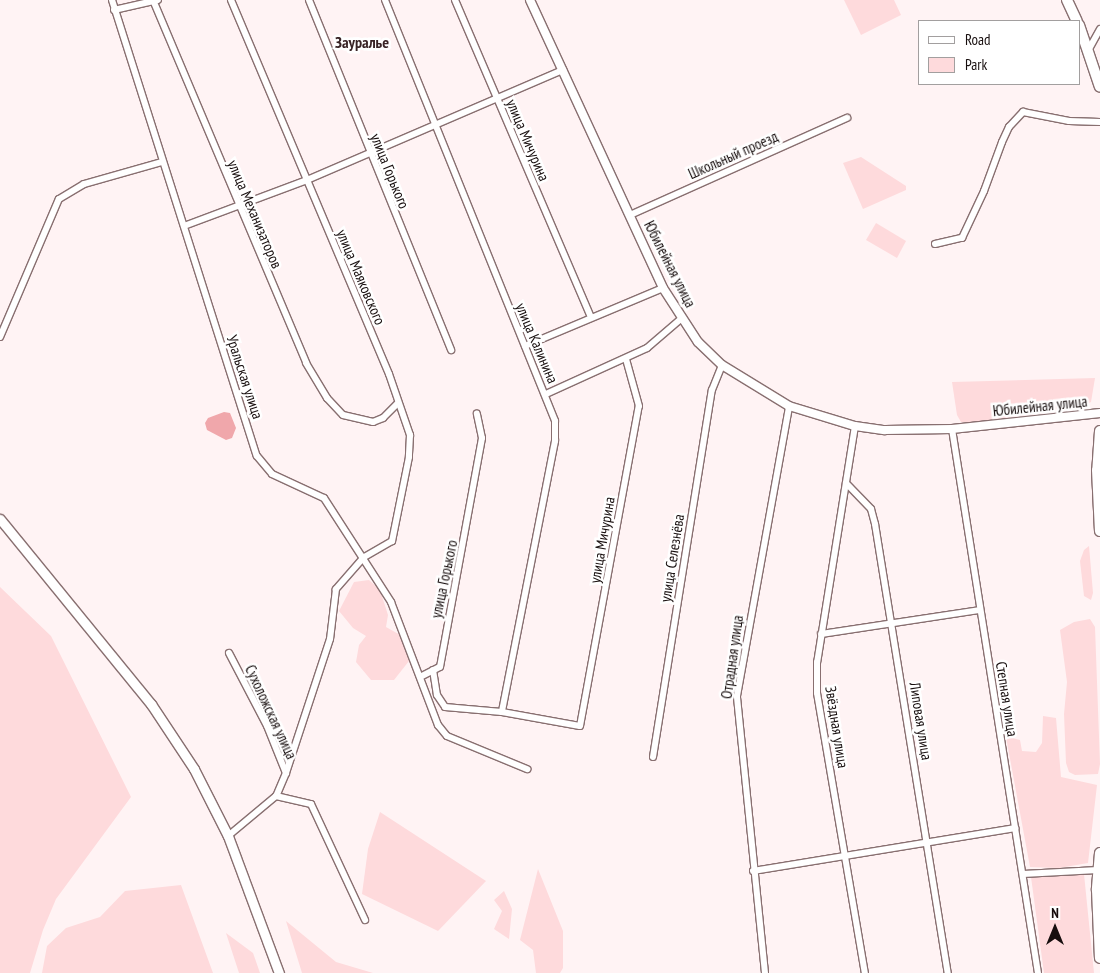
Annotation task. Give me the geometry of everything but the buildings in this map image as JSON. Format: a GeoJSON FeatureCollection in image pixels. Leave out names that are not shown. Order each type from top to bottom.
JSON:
{"type":"FeatureCollection","features":[{"type":"Feature","properties":{"kind":"main road"},"geometry":{"type":"LineString","coordinates":[[1067,0],[1077,20]]}},
{"type":"Feature","properties":{"kind":"main road"},"geometry":{"type":"LineString","coordinates":[[1080,27],[1089,49],[1100,87]]}},
{"type":"Feature","properties":{"kind":"main road"},"geometry":{"type":"LineString","coordinates":[[1100,431],[1097,470],[1100,531]]}},
{"type":"Feature","properties":{"kind":"main road"},"geometry":{"type":"LineString","coordinates":[[0,519],[161,718],[205,789],[228,836],[279,973]]}},
{"type":"Feature","properties":{"kind":"main road"},"geometry":{"type":"LineString","coordinates":[[1100,853],[1098,870],[1100,958]]}},
{"type":"Feature","properties":{"kind":"street","name":"Уральская улица"},"geometry":{"type":"LineString","coordinates":[[112,0],[257,456],[272,474],[324,498],[364,557],[391,602],[438,725],[447,736],[527,769]]}},
{"type":"Feature","properties":{"kind":"street"},"geometry":{"type":"LineString","coordinates":[[114,10],[155,0]]}},
{"type":"Feature","properties":{"kind":"street","name":"улица Механизаторов"},"geometry":{"type":"LineString","coordinates":[[155,0],[239,207],[306,363],[327,398],[343,415],[358,421],[373,422],[383,418],[398,403]]}},
{"type":"Feature","properties":{"kind":"street","name":"улица Маяковского"},"geometry":{"type":"LineString","coordinates":[[231,0],[389,374],[410,435],[409,457],[392,541],[364,557]]}},
{"type":"Feature","properties":{"kind":"street","name":"улица Горького"},"geometry":{"type":"LineString","coordinates":[[309,0],[368,153],[451,350]]}},
{"type":"Feature","properties":{"kind":"street","name":"улица Калинина"},"geometry":{"type":"LineString","coordinates":[[385,0],[434,124],[546,394],[555,421],[555,441],[502,712]]}},
{"type":"Feature","properties":{"kind":"street","name":"улица Мичурина"},"geometry":{"type":"LineString","coordinates":[[456,0],[591,317]]}},
{"type":"Feature","properties":{"kind":"street","name":"Юбилейная улица"},"geometry":{"type":"LineString","coordinates":[[530,0],[663,288],[698,342],[722,365],[789,406],[855,426],[885,430],[952,429],[1100,413]]}},
{"type":"Feature","properties":{"kind":"street"},"geometry":{"type":"LineString","coordinates":[[1089,49],[1100,29]]}},
{"type":"Feature","properties":{"kind":"street"},"geometry":{"type":"LineString","coordinates":[[184,226],[307,180],[563,70]]}},
{"type":"Feature","properties":{"kind":"street"},"geometry":{"type":"LineString","coordinates":[[935,244],[962,238],[984,192],[1002,142],[1010,127],[1023,112],[1070,121],[1100,122]]}},
{"type":"Feature","properties":{"kind":"street","name":"Школьный проезд"},"geometry":{"type":"LineString","coordinates":[[630,215],[847,118]]}},
{"type":"Feature","properties":{"kind":"street"},"geometry":{"type":"LineString","coordinates":[[0,337],[59,199],[84,184],[162,162]]}},
{"type":"Feature","properties":{"kind":"street"},"geometry":{"type":"LineString","coordinates":[[525,346],[663,288]]}},
{"type":"Feature","properties":{"kind":"street"},"geometry":{"type":"LineString","coordinates":[[546,394],[647,348],[682,318]]}},
{"type":"Feature","properties":{"kind":"street","name":"улица Мичурина"},"geometry":{"type":"LineString","coordinates":[[502,712],[580,726],[639,406],[626,359]]}},
{"type":"Feature","properties":{"kind":"street","name":"улица Селезнёва"},"geometry":{"type":"LineString","coordinates":[[653,757],[712,390],[722,365]]}},
{"type":"Feature","properties":{"kind":"street","name":"Отрадная улица"},"geometry":{"type":"LineString","coordinates":[[766,973],[753,871],[737,696],[789,406]]}},
{"type":"Feature","properties":{"kind":"street","name":"улица Горького"},"geometry":{"type":"LineString","coordinates":[[433,670],[440,667],[477,472],[482,438],[477,414]]}},
{"type":"Feature","properties":{"kind":"street","name":"Звёздная улица"},"geometry":{"type":"LineString","coordinates":[[855,426],[821,634],[817,693],[865,973]]}},
{"type":"Feature","properties":{"kind":"street","name":"Степная улица"},"geometry":{"type":"LineString","coordinates":[[952,429],[1038,973]]}},
{"type":"Feature","properties":{"kind":"street","name":"Липовая улица"},"geometry":{"type":"LineString","coordinates":[[846,483],[871,509],[893,625],[948,973]]}},
{"type":"Feature","properties":{"kind":"street"},"geometry":{"type":"LineString","coordinates":[[286,773],[330,639],[336,589],[364,557]]}},
{"type":"Feature","properties":{"kind":"street"},"geometry":{"type":"LineString","coordinates":[[821,634],[893,625],[980,610]]}},
{"type":"Feature","properties":{"kind":"street","name":"Сухоложская улица"},"geometry":{"type":"LineString","coordinates":[[229,653],[267,726],[286,773],[276,796]]}},
{"type":"Feature","properties":{"kind":"street"},"geometry":{"type":"LineString","coordinates":[[420,676],[433,670],[437,695],[445,708],[502,712]]}},
{"type":"Feature","properties":{"kind":"street"},"geometry":{"type":"LineString","coordinates":[[228,836],[276,796],[311,804],[365,920]]}},
{"type":"Feature","properties":{"kind":"street"},"geometry":{"type":"LineString","coordinates":[[753,871],[1015,828]]}},
{"type":"Feature","properties":{"kind":"street"},"geometry":{"type":"LineString","coordinates":[[1023,874],[1098,870]]}},
{"type":"Feature","properties":{"kind":"green space"},"geometry":{"type":"Polygon","coordinates":[[[844,0],[894,0],[901,15],[861,35],[844,0]]]}},
{"type":"Feature","properties":{"kind":"green space"},"geometry":{"type":"Polygon","coordinates":[[[861,157],[906,186],[906,190],[863,209],[843,163],[861,157]]]}},
{"type":"Feature","properties":{"kind":"green space"},"geometry":{"type":"Polygon","coordinates":[[[876,223],[906,241],[897,258],[866,240],[876,223]]]}},
{"type":"Feature","properties":{"kind":"green space"},"geometry":{"type":"Polygon","coordinates":[[[1095,378],[1091,402],[1077,409],[970,423],[961,422],[957,415],[952,382],[1095,378]]]}},
{"type":"Feature","properties":{"kind":"green space"},"geometry":{"type":"Polygon","coordinates":[[[1089,546],[1093,593],[1091,600],[1084,596],[1080,561],[1084,550],[1089,546]]]}},
{"type":"Feature","properties":{"kind":"green space"},"geometry":{"type":"Polygon","coordinates":[[[369,580],[380,590],[388,615],[386,627],[402,636],[409,661],[394,680],[371,680],[356,662],[359,645],[366,636],[353,628],[339,611],[354,582],[369,580]]]}},
{"type":"Feature","properties":{"kind":"green space"},"geometry":{"type":"Polygon","coordinates":[[[0,587],[51,636],[131,797],[56,899],[43,930],[30,973],[0,973],[0,587]]]}},
{"type":"Feature","properties":{"kind":"green space"},"geometry":{"type":"Polygon","coordinates":[[[1090,619],[1095,627],[1100,764],[1098,774],[1075,775],[1069,772],[1066,763],[1064,714],[1067,682],[1060,630],[1074,622],[1090,619]]]}},
{"type":"Feature","properties":{"kind":"green space"},"geometry":{"type":"Polygon","coordinates":[[[994,672],[1006,672],[1012,738],[1020,740],[1022,751],[1036,752],[1042,743],[1043,716],[1056,718],[1061,777],[1097,785],[1088,863],[1059,868],[1030,867],[994,672]]]}},
{"type":"Feature","properties":{"kind":"green space"},"geometry":{"type":"Polygon","coordinates":[[[380,812],[486,881],[438,931],[362,894],[368,849],[380,812]]]}},
{"type":"Feature","properties":{"kind":"green space"},"geometry":{"type":"Polygon","coordinates":[[[538,869],[563,931],[563,968],[560,973],[536,973],[533,950],[520,940],[538,869]]]}},
{"type":"Feature","properties":{"kind":"green space"},"geometry":{"type":"Polygon","coordinates":[[[1084,874],[1094,973],[1044,973],[1031,877],[1084,874]]]}},
{"type":"Feature","properties":{"kind":"green space"},"geometry":{"type":"Polygon","coordinates":[[[181,885],[213,973],[42,973],[47,946],[66,928],[100,917],[125,891],[181,885]]]}},
{"type":"Feature","properties":{"kind":"green space"},"geometry":{"type":"Polygon","coordinates":[[[504,891],[512,909],[509,939],[494,929],[502,911],[494,900],[504,891]]]}},
{"type":"Feature","properties":{"kind":"green space"},"geometry":{"type":"Polygon","coordinates":[[[286,921],[336,962],[373,973],[302,973],[286,921]]]}},
{"type":"Feature","properties":{"kind":"green space"},"geometry":{"type":"Polygon","coordinates":[[[226,933],[253,953],[260,973],[239,973],[226,933]]]}},
{"type":"Feature","properties":{"kind":"shaded area"},"geometry":{"type":"Polygon","coordinates":[[[224,412],[230,413],[236,428],[232,438],[226,440],[207,430],[205,423],[208,418],[224,412]]]}},
{"type":"Feature","properties":{"kind":"district","name":"Зауралье"},"geometry":{"type":"Point","coordinates":[362,42]}}]}
